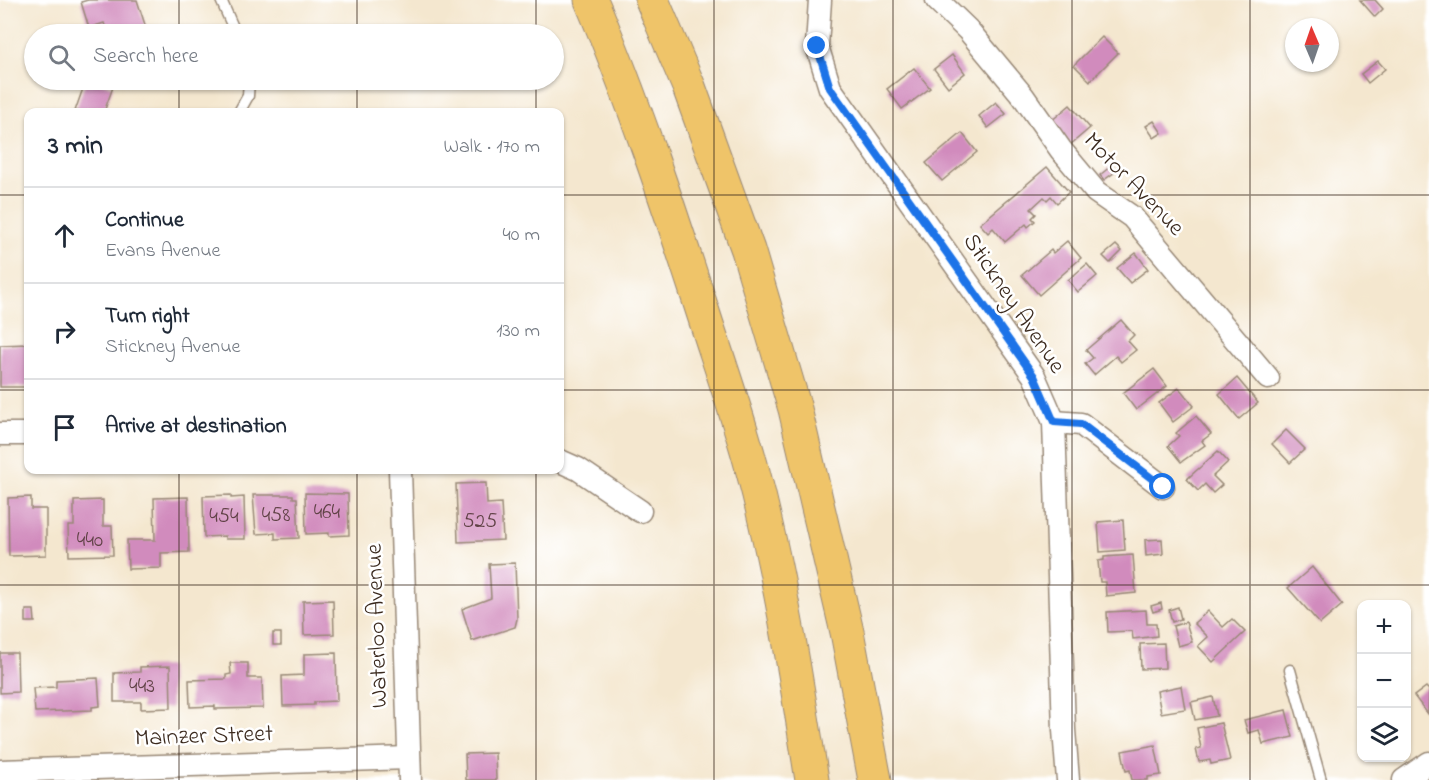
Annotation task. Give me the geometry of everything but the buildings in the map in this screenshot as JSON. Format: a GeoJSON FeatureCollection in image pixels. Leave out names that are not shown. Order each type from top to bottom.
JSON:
{"type":"FeatureCollection","features":[{"type":"Feature","properties":{"kind":"highway"},"geometry":{"type":"LineString","coordinates":[[591,0],[633,102],[657,171],[750,461],[768,536],[810,775]]}},
{"type":"Feature","properties":{"kind":"highway"},"geometry":{"type":"LineString","coordinates":[[652,0],[689,87],[748,250],[795,409],[847,632],[875,780]]}},
{"type":"Feature","properties":{"kind":"street","name":"Stickney Avenue"},"geometry":{"type":"LineString","coordinates":[[820,0],[817,46],[830,88],[1034,376],[1054,422],[1064,730],[1068,780]]}},
{"type":"Feature","properties":{"kind":"street","name":"Motor Avenue"},"geometry":{"type":"LineString","coordinates":[[937,0],[968,30],[1017,88],[1061,150],[1096,192],[1132,217],[1268,378]]}},
{"type":"Feature","properties":{"kind":"street"},"geometry":{"type":"LineString","coordinates":[[1054,422],[1081,424],[1163,487]]}},
{"type":"Feature","properties":{"kind":"street"},"geometry":{"type":"LineString","coordinates":[[0,434],[24,434]]}},
{"type":"Feature","properties":{"kind":"street"},"geometry":{"type":"LineString","coordinates":[[564,463],[640,511]]}},
{"type":"Feature","properties":{"kind":"street","name":"Waterloo Avenue"},"geometry":{"type":"LineString","coordinates":[[400,474],[410,769]]}},
{"type":"Feature","properties":{"kind":"street"},"geometry":{"type":"LineString","coordinates":[[1405,780],[1429,763]]}},
{"type":"Feature","properties":{"kind":"street","name":"Mainzer Street"},"geometry":{"type":"LineString","coordinates":[[0,771],[410,769]]}},
{"type":"Feature","properties":{"kind":"lane"},"geometry":{"type":"LineString","coordinates":[[221,0],[232,24]]}},
{"type":"Feature","properties":{"kind":"lane"},"geometry":{"type":"LineString","coordinates":[[241,108],[248,96],[248,90]]}},
{"type":"Feature","properties":{"kind":"lane"},"geometry":{"type":"LineString","coordinates":[[1290,670],[1321,780]]}},
{"type":"Feature","properties":{"kind":"route"},"geometry":{"type":"LineString","coordinates":[[817,46],[830,88],[1034,376],[1054,422],[1081,424],[1163,487]]}}]}
